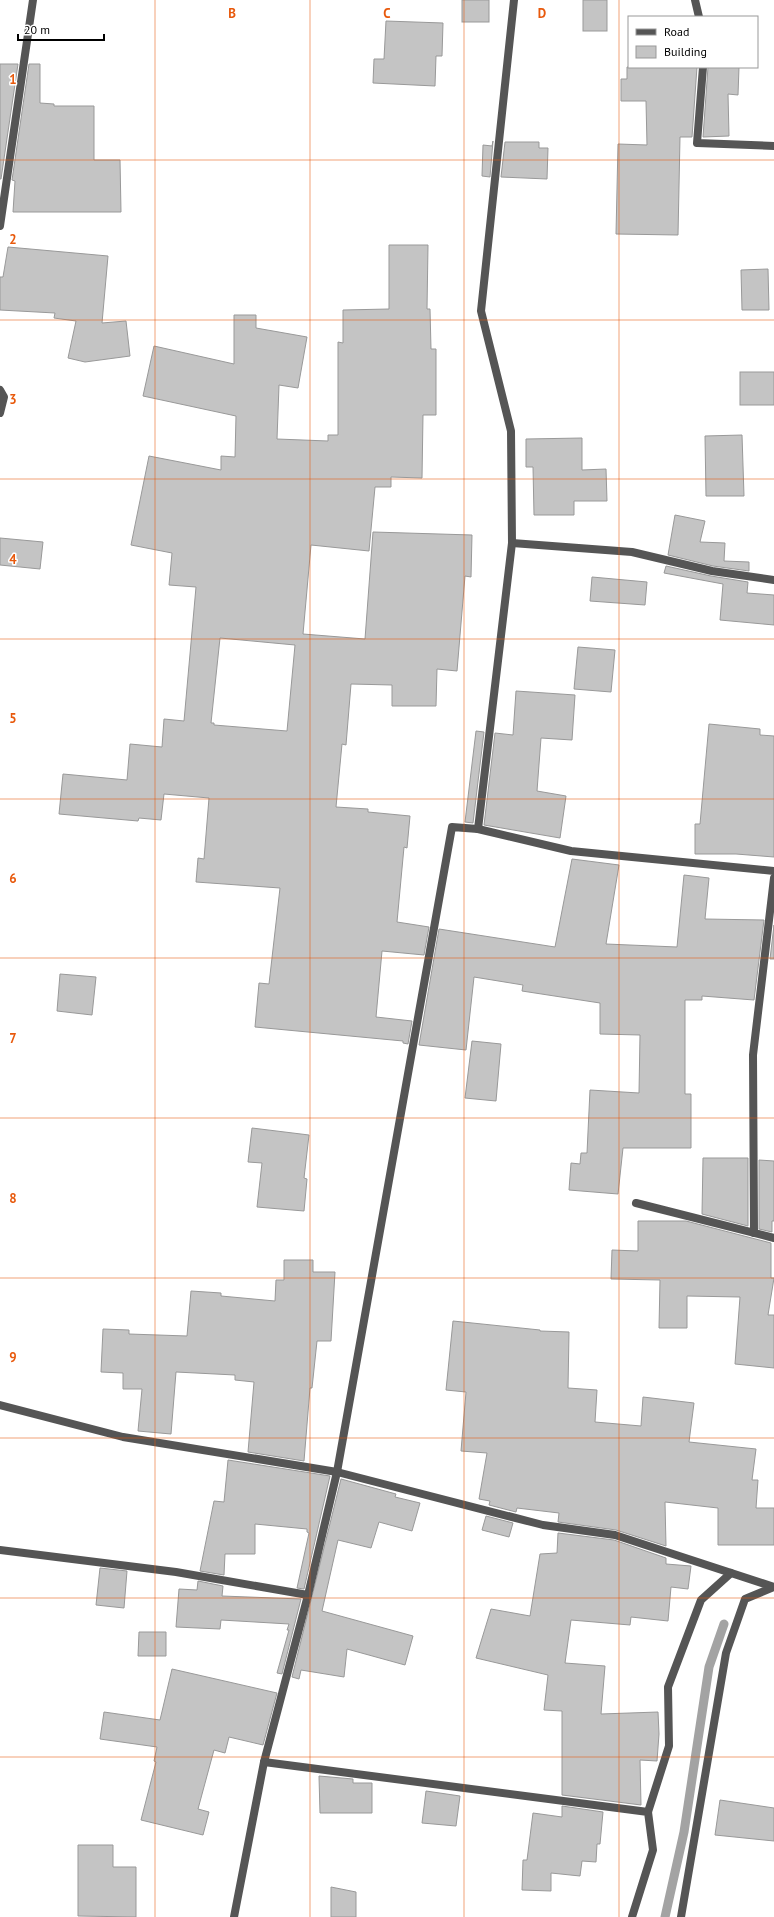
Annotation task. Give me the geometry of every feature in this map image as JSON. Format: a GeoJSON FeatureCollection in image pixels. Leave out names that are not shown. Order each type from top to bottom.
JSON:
{"type":"FeatureCollection","features":[{"type":"Feature","properties":{"kind":"street"},"geometry":{"type":"LineString","coordinates":[[0,226],[33,0]]}},
{"type":"Feature","properties":{"kind":"street"},"geometry":{"type":"LineString","coordinates":[[478,829],[512,543],[511,431],[481,311],[514,0]]}},
{"type":"Feature","properties":{"kind":"street"},"geometry":{"type":"LineString","coordinates":[[695,0],[699,16]]}},
{"type":"Feature","properties":{"kind":"street"},"geometry":{"type":"LineString","coordinates":[[703,68],[697,143],[774,146]]}},
{"type":"Feature","properties":{"kind":"street"},"geometry":{"type":"LineString","coordinates":[[0,390],[4,397],[0,413]]}},
{"type":"Feature","properties":{"kind":"street"},"geometry":{"type":"LineString","coordinates":[[512,543],[632,552],[712,571],[774,580]]}},
{"type":"Feature","properties":{"kind":"street"},"geometry":{"type":"LineString","coordinates":[[234,1917],[264,1762],[308,1595],[337,1472],[452,827],[478,829],[571,851],[774,871]]}},
{"type":"Feature","properties":{"kind":"street"},"geometry":{"type":"LineString","coordinates":[[754,1233],[753,1055],[774,878]]}},
{"type":"Feature","properties":{"kind":"street"},"geometry":{"type":"LineString","coordinates":[[636,1203],[774,1238]]}},
{"type":"Feature","properties":{"kind":"street"},"geometry":{"type":"LineString","coordinates":[[0,1405],[123,1437],[337,1472],[543,1525],[615,1535],[774,1587]]}},
{"type":"Feature","properties":{"kind":"street"},"geometry":{"type":"LineString","coordinates":[[0,1550],[176,1572],[308,1595]]}},
{"type":"Feature","properties":{"kind":"street"},"geometry":{"type":"LineString","coordinates":[[632,1917],[653,1850],[648,1812],[669,1746],[668,1687],[701,1600],[731,1573]]}},
{"type":"Feature","properties":{"kind":"street"},"geometry":{"type":"LineString","coordinates":[[681,1917],[726,1653],[745,1599],[774,1587]]}},
{"type":"Feature","properties":{"kind":"street"},"geometry":{"type":"LineString","coordinates":[[264,1762],[648,1812]]}},
{"type":"Feature","properties":{"kind":"building"},"geometry":{"type":"Polygon","coordinates":[[[462,0],[489,0],[489,22],[462,22],[462,0]]]}},
{"type":"Feature","properties":{"kind":"building"},"geometry":{"type":"Polygon","coordinates":[[[583,0],[607,0],[607,31],[583,31],[583,0]]]}},
{"type":"Feature","properties":{"kind":"building"},"geometry":{"type":"Polygon","coordinates":[[[386,21],[443,23],[442,56],[436,56],[435,86],[373,83],[374,59],[384,59],[386,21]]]}},
{"type":"Feature","properties":{"kind":"building"},"geometry":{"type":"Polygon","coordinates":[[[0,64],[18,64],[1,179],[0,179],[0,64]]]}},
{"type":"Feature","properties":{"kind":"building"},"geometry":{"type":"Polygon","coordinates":[[[29,64],[40,64],[40,103],[54,104],[54,106],[94,106],[94,160],[120,160],[121,212],[13,212],[15,181],[12,180],[29,64]]]}},
{"type":"Feature","properties":{"kind":"building"},"geometry":{"type":"Polygon","coordinates":[[[627,67],[697,68],[692,137],[680,137],[678,235],[616,234],[618,144],[647,145],[646,101],[621,101],[621,79],[627,79],[627,67]]]}},
{"type":"Feature","properties":{"kind":"building"},"geometry":{"type":"Polygon","coordinates":[[[708,68],[739,68],[738,95],[728,94],[729,136],[703,137],[708,68]]]}},
{"type":"Feature","properties":{"kind":"building"},"geometry":{"type":"Polygon","coordinates":[[[493,141],[490,177],[482,176],[483,145],[492,146],[493,141]]]}},
{"type":"Feature","properties":{"kind":"building"},"geometry":{"type":"Polygon","coordinates":[[[505,142],[539,142],[539,148],[548,148],[547,179],[501,177],[505,142]]]}},
{"type":"Feature","properties":{"kind":"building"},"geometry":{"type":"Polygon","coordinates":[[[389,245],[428,245],[427,309],[430,309],[431,349],[436,349],[436,415],[423,415],[422,478],[391,477],[391,487],[375,487],[369,551],[311,545],[303,634],[365,639],[373,532],[472,535],[471,577],[465,576],[457,671],[437,669],[436,706],[392,706],[392,685],[351,684],[346,745],[342,744],[336,807],[368,809],[368,812],[410,816],[407,848],[404,847],[397,922],[429,927],[424,955],[382,951],[376,1017],[412,1021],[408,1044],[403,1043],[403,1041],[255,1027],[259,983],[269,984],[280,888],[196,882],[198,858],[204,859],[209,798],[164,794],[161,820],[139,818],[138,821],[59,814],[63,774],[127,780],[130,744],[162,747],[164,719],[184,721],[196,587],[169,585],[172,553],[131,545],[149,456],[221,470],[221,456],[235,457],[236,416],[143,396],[154,346],[234,364],[234,315],[256,315],[256,328],[307,337],[298,388],[279,385],[277,439],[328,441],[328,435],[338,435],[338,342],[343,343],[343,310],[389,309],[389,245]],[[220,638],[211,723],[214,723],[214,725],[287,731],[295,645],[220,638]]]}},
{"type":"Feature","properties":{"kind":"building"},"geometry":{"type":"Polygon","coordinates":[[[8,247],[108,256],[102,323],[126,321],[130,356],[85,362],[68,358],[76,321],[54,318],[55,313],[0,310],[0,277],[3,277],[8,247]]]}},
{"type":"Feature","properties":{"kind":"building"},"geometry":{"type":"Polygon","coordinates":[[[768,269],[769,310],[742,310],[741,270],[768,269]]]}},
{"type":"Feature","properties":{"kind":"building"},"geometry":{"type":"Polygon","coordinates":[[[740,372],[774,372],[774,405],[740,405],[740,372]]]}},
{"type":"Feature","properties":{"kind":"building"},"geometry":{"type":"Polygon","coordinates":[[[742,435],[744,496],[706,496],[705,436],[742,435]]]}},
{"type":"Feature","properties":{"kind":"building"},"geometry":{"type":"Polygon","coordinates":[[[582,438],[582,470],[606,469],[607,501],[574,501],[574,515],[534,515],[533,467],[526,467],[526,439],[582,438]]]}},
{"type":"Feature","properties":{"kind":"building"},"geometry":{"type":"Polygon","coordinates":[[[675,515],[705,521],[700,542],[725,543],[724,561],[749,562],[749,571],[713,566],[668,555],[675,515]]]}},
{"type":"Feature","properties":{"kind":"building"},"geometry":{"type":"Polygon","coordinates":[[[0,538],[43,542],[40,569],[0,565],[0,538]]]}},
{"type":"Feature","properties":{"kind":"building"},"geometry":{"type":"Polygon","coordinates":[[[666,566],[748,582],[747,593],[774,595],[774,625],[720,620],[723,584],[664,573],[666,566]]]}},
{"type":"Feature","properties":{"kind":"building"},"geometry":{"type":"Polygon","coordinates":[[[592,577],[647,582],[645,605],[590,601],[592,577]]]}},
{"type":"Feature","properties":{"kind":"building"},"geometry":{"type":"Polygon","coordinates":[[[578,647],[615,650],[611,692],[574,689],[578,647]]]}},
{"type":"Feature","properties":{"kind":"building"},"geometry":{"type":"Polygon","coordinates":[[[516,691],[575,695],[572,740],[541,738],[537,791],[566,796],[560,838],[484,825],[495,733],[513,735],[516,691]]]}},
{"type":"Feature","properties":{"kind":"building"},"geometry":{"type":"Polygon","coordinates":[[[709,724],[760,729],[760,735],[774,736],[774,857],[736,854],[695,854],[695,824],[700,824],[709,724]]]}},
{"type":"Feature","properties":{"kind":"building"},"geometry":{"type":"Polygon","coordinates":[[[476,731],[484,732],[473,823],[465,822],[476,731]]]}},
{"type":"Feature","properties":{"kind":"building"},"geometry":{"type":"Polygon","coordinates":[[[572,859],[619,865],[606,944],[677,947],[684,875],[709,878],[705,919],[764,920],[754,1000],[702,996],[702,1000],[685,1000],[685,1094],[691,1094],[691,1148],[623,1148],[618,1194],[569,1190],[571,1163],[580,1164],[581,1153],[587,1153],[590,1090],[639,1093],[640,1035],[600,1034],[600,1003],[522,991],[523,985],[474,977],[466,1050],[419,1045],[439,929],[555,947],[572,859]]]}},
{"type":"Feature","properties":{"kind":"building"},"geometry":{"type":"Polygon","coordinates":[[[774,925],[774,959],[770,959],[774,925]]]}},
{"type":"Feature","properties":{"kind":"building"},"geometry":{"type":"Polygon","coordinates":[[[60,974],[96,977],[92,1015],[57,1011],[60,974]]]}},
{"type":"Feature","properties":{"kind":"building"},"geometry":{"type":"Polygon","coordinates":[[[472,1041],[501,1044],[496,1101],[465,1098],[472,1041]]]}},
{"type":"Feature","properties":{"kind":"building"},"geometry":{"type":"Polygon","coordinates":[[[252,1128],[309,1135],[304,1178],[307,1179],[304,1211],[257,1207],[262,1163],[248,1162],[252,1128]]]}},
{"type":"Feature","properties":{"kind":"building"},"geometry":{"type":"Polygon","coordinates":[[[703,1158],[748,1158],[748,1226],[702,1214],[703,1158]]]}},
{"type":"Feature","properties":{"kind":"building"},"geometry":{"type":"Polygon","coordinates":[[[759,1160],[774,1161],[774,1221],[772,1221],[772,1232],[759,1229],[759,1160]]]}},
{"type":"Feature","properties":{"kind":"building"},"geometry":{"type":"Polygon","coordinates":[[[638,1221],[686,1221],[771,1243],[771,1278],[774,1278],[768,1315],[774,1315],[774,1368],[735,1364],[740,1297],[687,1296],[687,1328],[659,1328],[660,1280],[611,1279],[612,1250],[638,1251],[638,1221]]]}},
{"type":"Feature","properties":{"kind":"building"},"geometry":{"type":"Polygon","coordinates":[[[284,1260],[313,1260],[313,1272],[335,1272],[331,1341],[317,1341],[312,1388],[310,1388],[304,1461],[248,1452],[254,1382],[235,1380],[235,1375],[176,1372],[171,1434],[138,1431],[142,1389],[123,1389],[123,1373],[101,1372],[103,1329],[129,1330],[129,1334],[187,1336],[191,1291],[221,1293],[221,1296],[275,1301],[276,1280],[284,1280],[284,1260]]]}},
{"type":"Feature","properties":{"kind":"building"},"geometry":{"type":"Polygon","coordinates":[[[453,1321],[540,1331],[569,1332],[568,1388],[597,1390],[595,1422],[641,1426],[643,1397],[694,1403],[689,1442],[756,1449],[752,1480],[758,1480],[756,1508],[774,1508],[774,1545],[718,1545],[718,1508],[665,1502],[666,1546],[616,1530],[558,1522],[559,1513],[517,1508],[516,1512],[489,1505],[490,1501],[479,1499],[487,1453],[461,1451],[466,1392],[446,1390],[453,1321]]]}},
{"type":"Feature","properties":{"kind":"building"},"geometry":{"type":"Polygon","coordinates":[[[228,1460],[330,1476],[304,1589],[297,1588],[309,1533],[307,1532],[307,1529],[255,1524],[255,1554],[225,1554],[224,1575],[200,1571],[214,1501],[224,1502],[228,1460]]]}},
{"type":"Feature","properties":{"kind":"building"},"geometry":{"type":"Polygon","coordinates":[[[341,1479],[396,1494],[395,1497],[420,1503],[412,1531],[379,1522],[371,1548],[338,1540],[322,1611],[413,1636],[405,1665],[347,1649],[344,1677],[301,1670],[299,1679],[292,1677],[341,1479]]]}},
{"type":"Feature","properties":{"kind":"building"},"geometry":{"type":"Polygon","coordinates":[[[486,1516],[513,1523],[509,1537],[482,1530],[486,1516]]]}},
{"type":"Feature","properties":{"kind":"building"},"geometry":{"type":"Polygon","coordinates":[[[558,1533],[614,1540],[666,1558],[666,1564],[691,1566],[688,1589],[671,1587],[668,1621],[631,1617],[630,1625],[571,1620],[565,1663],[605,1666],[601,1714],[658,1712],[659,1734],[657,1761],[640,1760],[641,1805],[562,1795],[562,1711],[544,1710],[548,1675],[476,1658],[491,1609],[530,1616],[540,1554],[557,1553],[558,1533]]]}},
{"type":"Feature","properties":{"kind":"building"},"geometry":{"type":"Polygon","coordinates":[[[100,1568],[127,1571],[124,1608],[96,1605],[100,1568]]]}},
{"type":"Feature","properties":{"kind":"building"},"geometry":{"type":"Polygon","coordinates":[[[198,1581],[223,1586],[222,1596],[301,1599],[282,1674],[277,1673],[289,1630],[287,1630],[289,1624],[221,1620],[220,1629],[176,1627],[179,1589],[197,1590],[198,1581]]]}},
{"type":"Feature","properties":{"kind":"building"},"geometry":{"type":"Polygon","coordinates":[[[139,1632],[166,1632],[166,1656],[138,1656],[139,1632]]]}},
{"type":"Feature","properties":{"kind":"building"},"geometry":{"type":"Polygon","coordinates":[[[172,1669],[277,1693],[263,1745],[229,1737],[225,1753],[214,1750],[198,1809],[209,1812],[203,1835],[141,1820],[156,1762],[154,1761],[157,1747],[100,1739],[104,1712],[160,1720],[172,1669]]]}},
{"type":"Feature","properties":{"kind":"building"},"geometry":{"type":"Polygon","coordinates":[[[319,1776],[353,1779],[353,1783],[372,1783],[372,1813],[320,1813],[319,1776]]]}},
{"type":"Feature","properties":{"kind":"building"},"geometry":{"type":"Polygon","coordinates":[[[426,1791],[460,1796],[456,1826],[422,1823],[426,1791]]]}},
{"type":"Feature","properties":{"kind":"building"},"geometry":{"type":"Polygon","coordinates":[[[720,1800],[774,1808],[774,1841],[715,1835],[720,1800]]]}},
{"type":"Feature","properties":{"kind":"building"},"geometry":{"type":"Polygon","coordinates":[[[562,1806],[603,1812],[600,1844],[597,1844],[596,1862],[582,1861],[580,1876],[551,1873],[551,1891],[522,1890],[523,1860],[527,1860],[533,1813],[562,1817],[562,1806]]]}},
{"type":"Feature","properties":{"kind":"building"},"geometry":{"type":"Polygon","coordinates":[[[78,1845],[113,1845],[113,1867],[136,1867],[136,1917],[78,1916],[78,1845]]]}},
{"type":"Feature","properties":{"kind":"building"},"geometry":{"type":"Polygon","coordinates":[[[331,1887],[356,1892],[356,1917],[331,1917],[331,1887]]]}},
{"type":"Feature","properties":{"kind":"waterway"},"geometry":{"type":"LineString","coordinates":[[665,1917],[684,1832],[709,1667],[724,1624]]}}]}
